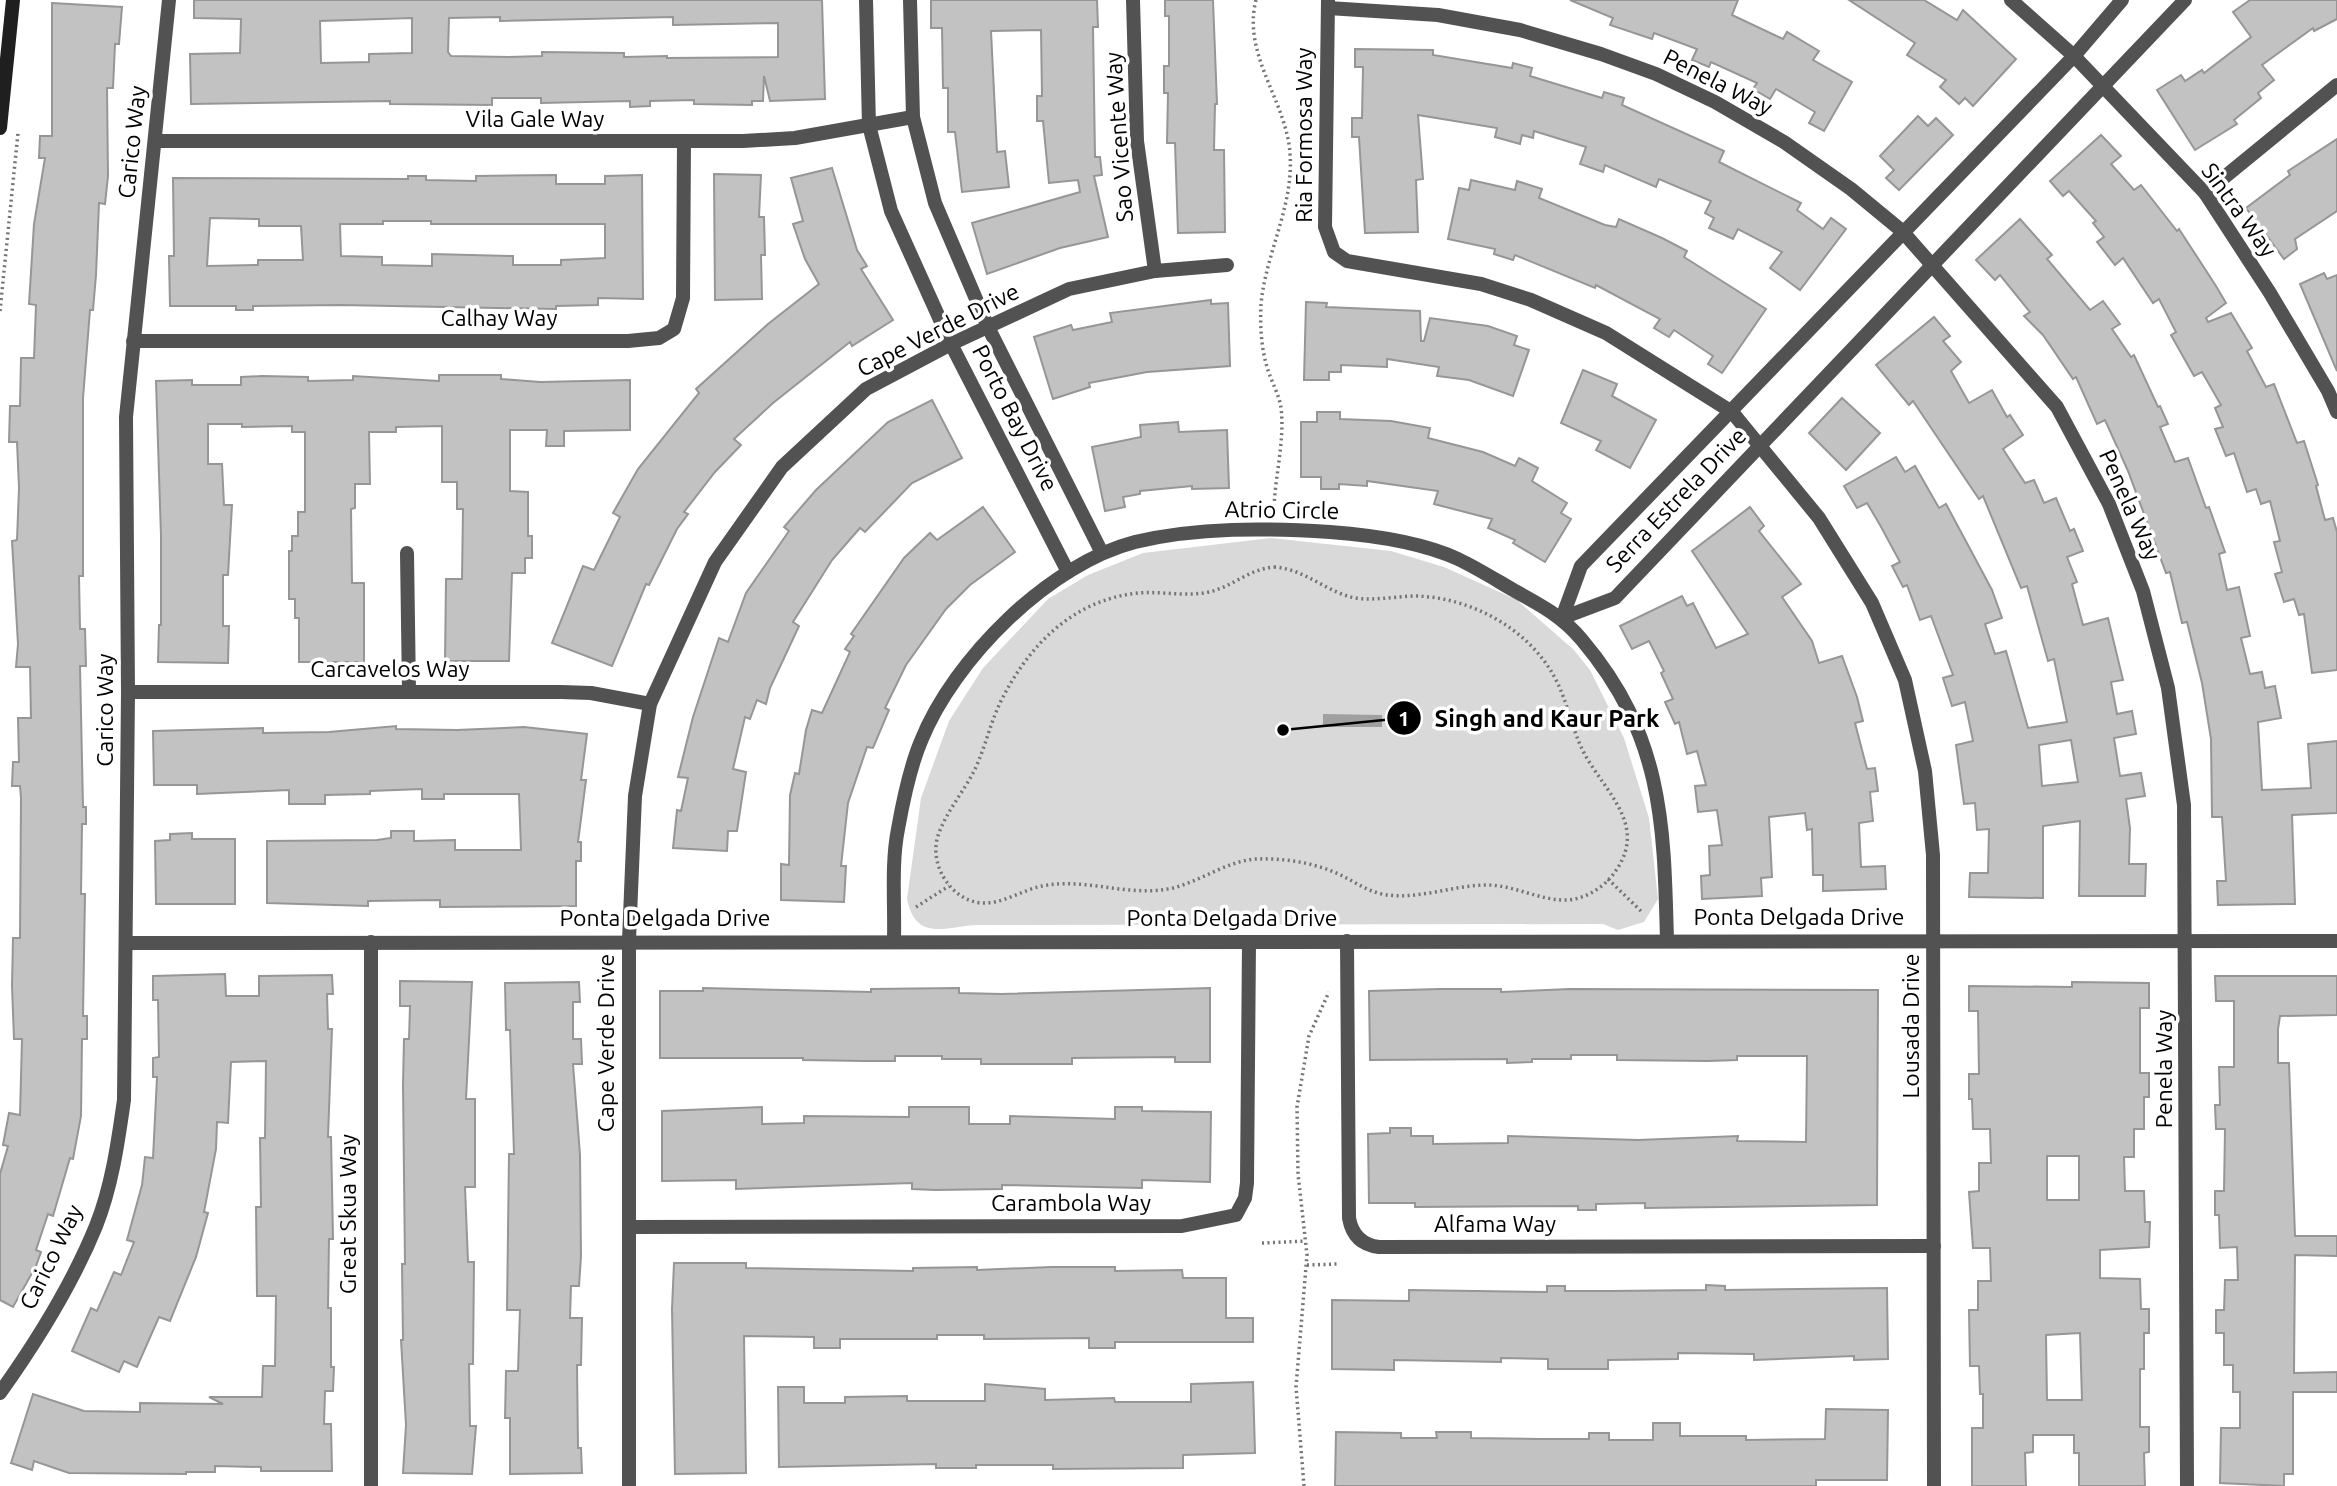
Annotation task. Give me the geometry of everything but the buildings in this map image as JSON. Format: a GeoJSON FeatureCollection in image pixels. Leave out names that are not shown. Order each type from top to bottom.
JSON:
{"type":"FeatureCollection","features":[{"type":"Feature","properties":{"kind":"street"},"geometry":{"type":"LineString","coordinates":[[0,128],[13,0]]}},
{"type":"Feature","properties":{"kind":"street","name":"Carico Way"},"geometry":{"type":"LineString","coordinates":[[0,1393],[66,1288],[97,1224],[117,1151],[124,1100],[128,692],[126,416],[169,0]]}},
{"type":"Feature","properties":{"kind":"street","name":"Porto Bay Drive"},"geometry":{"type":"LineString","coordinates":[[866,0],[869,125],[891,211],[951,344],[1068,572]]}},
{"type":"Feature","properties":{"kind":"street","name":"Porto Bay Drive"},"geometry":{"type":"LineString","coordinates":[[910,0],[913,117],[935,203],[988,327],[1102,554]]}},
{"type":"Feature","properties":{"kind":"street","name":"Sao Vicente Way"},"geometry":{"type":"LineString","coordinates":[[1133,0],[1137,141],[1155,271]]}},
{"type":"Feature","properties":{"kind":"street"},"geometry":{"type":"LineString","coordinates":[[2011,0],[2074,56]]}},
{"type":"Feature","properties":{"kind":"street","name":"Serra Estrela Drive"},"geometry":{"type":"LineString","coordinates":[[1562,618],[1581,566],[2074,56],[2122,0]]}},
{"type":"Feature","properties":{"kind":"street","name":"Serra Estrela Drive"},"geometry":{"type":"LineString","coordinates":[[1562,618],[1615,597],[2104,88],[2185,0]]}},
{"type":"Feature","properties":{"kind":"street","name":"Penela Way"},"geometry":{"type":"LineString","coordinates":[[1328,4],[1438,15],[1520,30],[1656,74],[1715,102],[1784,142],[1851,189],[1902,231],[2057,407],[2109,504],[2143,591],[2168,688],[2184,805],[2187,941],[2187,1486]]}},
{"type":"Feature","properties":{"kind":"street","name":"Ria Formosa Way"},"geometry":{"type":"LineString","coordinates":[[1328,4],[1325,227],[1334,252],[1347,261],[1481,284],[1531,300],[1606,333],[1732,412]]}},
{"type":"Feature","properties":{"kind":"street","name":"Sintra Way"},"geometry":{"type":"LineString","coordinates":[[2074,56],[2205,193],[2332,389],[2337,412]]}},
{"type":"Feature","properties":{"kind":"street"},"geometry":{"type":"LineString","coordinates":[[2205,193],[2337,85]]}},
{"type":"Feature","properties":{"kind":"street","name":"Vila Gale Way"},"geometry":{"type":"LineString","coordinates":[[156,141],[684,141],[795,138],[913,117]]}},
{"type":"Feature","properties":{"kind":"street","name":"Calhay Way"},"geometry":{"type":"LineString","coordinates":[[133,341],[628,341],[659,338],[674,329],[683,298],[684,141]]}},
{"type":"Feature","properties":{"kind":"street","name":"Cape Verde Drive"},"geometry":{"type":"LineString","coordinates":[[629,1486],[629,940],[635,796],[650,704],[715,562],[782,467],[866,389],[951,344],[1069,289],[1155,271],[1227,265]]}},
{"type":"Feature","properties":{"kind":"street","name":"Lousada Drive"},"geometry":{"type":"LineString","coordinates":[[1732,412],[1819,518],[1872,603],[1905,680],[1926,771],[1933,855],[1934,940],[1934,1486]]}},
{"type":"Feature","properties":{"kind":"street","name":"Atrio Circle"},"geometry":{"type":"LineString","coordinates":[[894,940],[897,831],[921,740],[966,663],[1026,601],[1068,572],[1102,554],[1135,542],[1202,531],[1296,530],[1371,535],[1456,558],[1562,618],[1611,680],[1639,730],[1658,790],[1664,845],[1667,941]]}},
{"type":"Feature","properties":{"kind":"street"},"geometry":{"type":"LineString","coordinates":[[407,553],[409,692]]}},
{"type":"Feature","properties":{"kind":"street","name":"Carcavelos Way"},"geometry":{"type":"LineString","coordinates":[[128,692],[591,693],[650,704]]}},
{"type":"Feature","properties":{"kind":"street","name":"Ponta Delgada Drive"},"geometry":{"type":"LineString","coordinates":[[127,943],[629,940],[2337,941]]}},
{"type":"Feature","properties":{"kind":"street","name":"Alfama Way"},"geometry":{"type":"LineString","coordinates":[[1347,941],[1349,1218],[1353,1231],[1363,1242],[1379,1247],[1934,1246]]}},
{"type":"Feature","properties":{"kind":"street","name":"Great Skua Way"},"geometry":{"type":"LineString","coordinates":[[371,942],[371,1486]]}},
{"type":"Feature","properties":{"kind":"street","name":"Carambola Way"},"geometry":{"type":"LineString","coordinates":[[629,1227],[1182,1226],[1236,1214],[1245,1198],[1247,1183],[1249,942]]}},
{"type":"Feature","properties":{"kind":"path"},"geometry":{"type":"LineString","coordinates":[[1256,0],[1253,22],[1256,48],[1282,113],[1290,153],[1286,207],[1264,286],[1261,320],[1266,367],[1281,411],[1274,508]]}},
{"type":"Feature","properties":{"kind":"path"},"geometry":{"type":"LineString","coordinates":[[0,312],[19,124]]}},
{"type":"Feature","properties":{"kind":"path"},"geometry":{"type":"LineString","coordinates":[[1274,567],[1299,571],[1338,593],[1352,597],[1424,596],[1458,603],[1493,618],[1528,643],[1555,677],[1577,741],[1612,794],[1626,822],[1625,853],[1608,879],[1585,896],[1565,900],[1497,885],[1463,886],[1424,894],[1392,895],[1366,889],[1318,866],[1256,859],[1179,886],[1156,891],[1122,892],[1059,884],[984,903],[968,900],[950,885],[937,861],[939,835],[978,763],[995,714],[1013,679],[1043,637],[1069,617],[1103,600],[1141,593],[1206,593],[1229,585],[1252,571],[1274,567]]}},
{"type":"Feature","properties":{"kind":"path"},"geometry":{"type":"LineString","coordinates":[[1608,879],[1643,913]]}},
{"type":"Feature","properties":{"kind":"path"},"geometry":{"type":"LineString","coordinates":[[916,908],[950,885]]}},
{"type":"Feature","properties":{"kind":"path"},"geometry":{"type":"LineString","coordinates":[[1304,1486],[1296,1387],[1307,1265],[1297,1154],[1297,1107],[1309,1036],[1330,983]]}},
{"type":"Feature","properties":{"kind":"path"},"geometry":{"type":"LineString","coordinates":[[1262,1243],[1306,1241]]}},
{"type":"Feature","properties":{"kind":"path"},"geometry":{"type":"LineString","coordinates":[[1307,1265],[1337,1264]]}},
{"type":"Feature","properties":{"kind":"shaded area"},"geometry":{"type":"Polygon","coordinates":[[[1271,538],[1391,551],[1444,567],[1517,600],[1574,650],[1590,670],[1624,738],[1649,818],[1658,899],[1644,922],[1618,930],[1603,924],[977,925],[934,929],[918,922],[911,913],[907,899],[921,798],[949,721],[983,668],[1048,599],[1088,575],[1143,553],[1271,538]]]}},
{"type":"Feature","properties":{"kind":"shaded area"},"geometry":{"type":"Polygon","coordinates":[[[1323,714],[1382,715],[1382,727],[1323,727],[1323,714]]]}},
{"type":"Feature","properties":{"kind":"place","name":"Singh and Kaur Park"},"geometry":{"type":"Point","coordinates":[1283,730]}}]}
